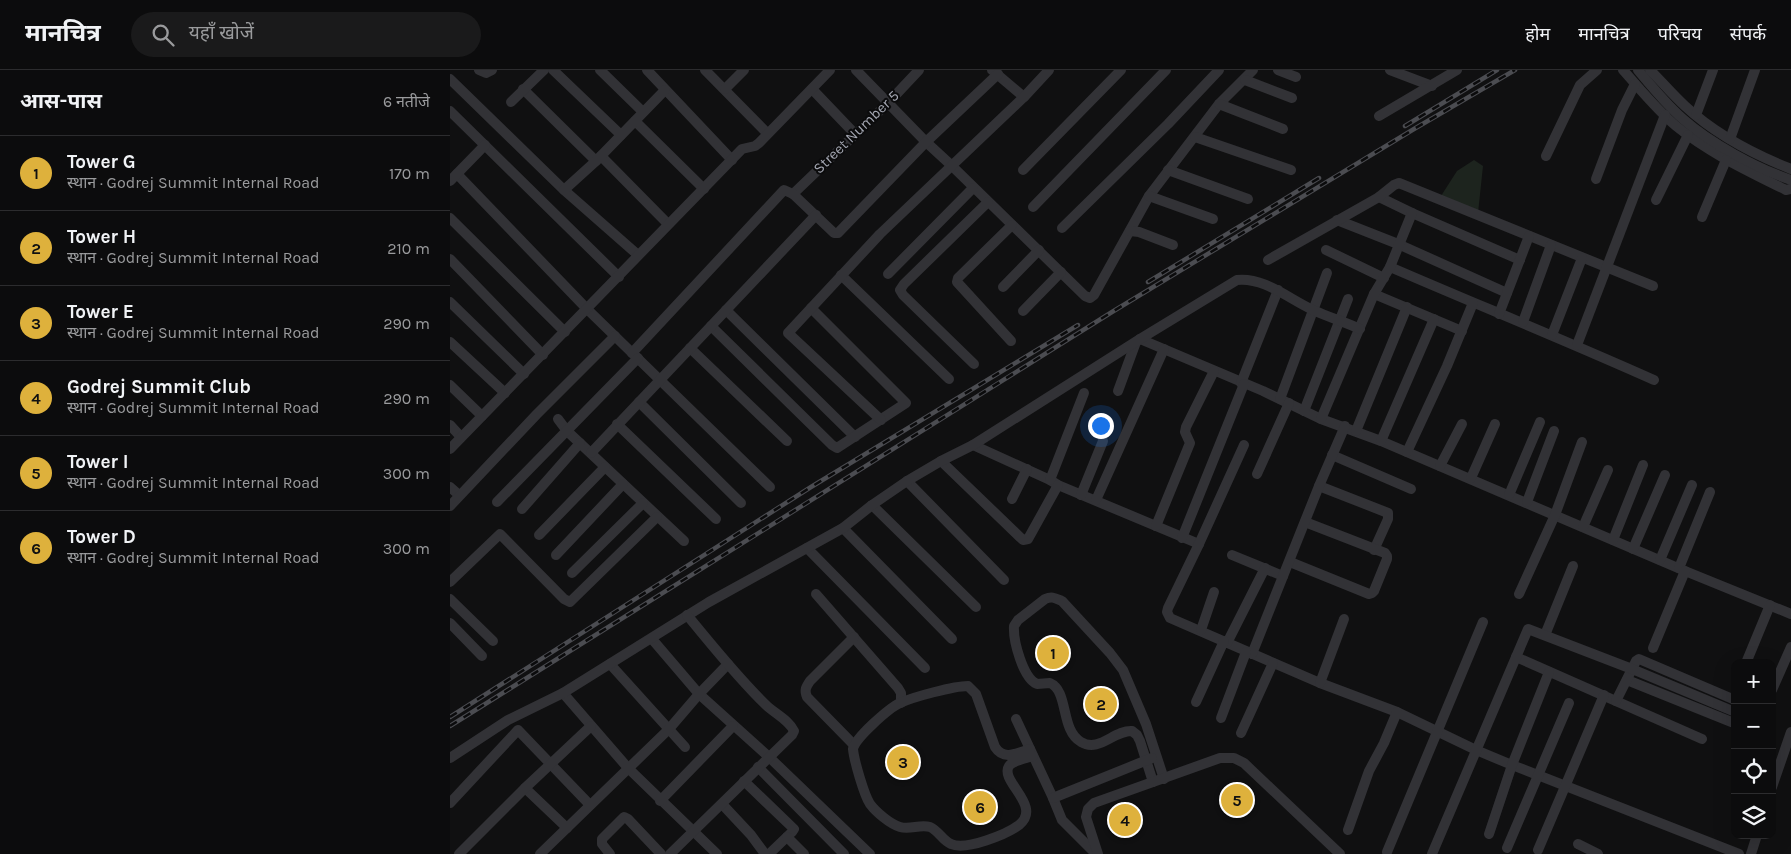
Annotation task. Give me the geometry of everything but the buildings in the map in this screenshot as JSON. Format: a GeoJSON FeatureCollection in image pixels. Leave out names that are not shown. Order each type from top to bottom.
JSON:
{"type":"FeatureCollection","features":[{"type":"Feature","properties":{"kind":"street"},"geometry":{"type":"LineString","coordinates":[[479,70],[486,73],[492,70]]}},
{"type":"Feature","properties":{"kind":"street"},"geometry":{"type":"LineString","coordinates":[[511,102],[544,70]]}},
{"type":"Feature","properties":{"kind":"street"},"geometry":{"type":"LineString","coordinates":[[553,70],[621,135]]}},
{"type":"Feature","properties":{"kind":"street"},"geometry":{"type":"LineString","coordinates":[[600,70],[643,112]]}},
{"type":"Feature","properties":{"kind":"street"},"geometry":{"type":"LineString","coordinates":[[646,70],[732,160]]}},
{"type":"Feature","properties":{"kind":"street"},"geometry":{"type":"LineString","coordinates":[[705,70],[767,133]]}},
{"type":"Feature","properties":{"kind":"street"},"geometry":{"type":"LineString","coordinates":[[725,89],[744,70]]}},
{"type":"Feature","properties":{"kind":"street"},"geometry":{"type":"LineString","coordinates":[[450,449],[619,277],[742,148],[755,146],[830,70]]}},
{"type":"Feature","properties":{"kind":"street"},"geometry":{"type":"LineString","coordinates":[[856,70],[926,142],[1088,298],[1092,297],[1149,196],[1219,104],[1253,70]]}},
{"type":"Feature","properties":{"kind":"street","name":"Street Number 5"},"geometry":{"type":"LineString","coordinates":[[793,194],[888,103],[919,70]]}},
{"type":"Feature","properties":{"kind":"street"},"geometry":{"type":"LineString","coordinates":[[881,420],[788,333],[840,275],[951,165],[1024,97],[1048,70]]}},
{"type":"Feature","properties":{"kind":"street"},"geometry":{"type":"LineString","coordinates":[[1023,170],[1121,70]]}},
{"type":"Feature","properties":{"kind":"street"},"geometry":{"type":"LineString","coordinates":[[1033,207],[1166,70]]}},
{"type":"Feature","properties":{"kind":"street"},"geometry":{"type":"LineString","coordinates":[[1062,228],[1168,124],[1218,70]]}},
{"type":"Feature","properties":{"kind":"street"},"geometry":{"type":"LineString","coordinates":[[1278,70],[1296,77]]}},
{"type":"Feature","properties":{"kind":"street"},"geometry":{"type":"LineString","coordinates":[[1390,70],[1432,86]]}},
{"type":"Feature","properties":{"kind":"street"},"geometry":{"type":"LineString","coordinates":[[1379,116],[1457,70]]}},
{"type":"Feature","properties":{"kind":"street"},"geometry":{"type":"LineString","coordinates":[[1546,156],[1580,85],[1597,70]]}},
{"type":"Feature","properties":{"kind":"street"},"geometry":{"type":"LineString","coordinates":[[1623,70],[1664,114],[1688,134],[1726,160],[1786,190],[1791,190]]}},
{"type":"Feature","properties":{"kind":"street"},"geometry":{"type":"LineString","coordinates":[[1638,70],[1684,120],[1744,159],[1791,180]]}},
{"type":"Feature","properties":{"kind":"street"},"geometry":{"type":"LineString","coordinates":[[1650,70],[1685,106],[1710,127],[1774,162],[1791,169]]}},
{"type":"Feature","properties":{"kind":"street"},"geometry":{"type":"LineString","coordinates":[[1696,115],[1713,70]]}},
{"type":"Feature","properties":{"kind":"street"},"geometry":{"type":"LineString","coordinates":[[1730,139],[1755,70]]}},
{"type":"Feature","properties":{"kind":"street"},"geometry":{"type":"LineString","coordinates":[[497,502],[567,431],[784,190],[793,194],[834,233],[838,233],[995,72],[1024,97]]}},
{"type":"Feature","properties":{"kind":"street"},"geometry":{"type":"LineString","coordinates":[[450,79],[564,190],[638,256]]}},
{"type":"Feature","properties":{"kind":"street"},"geometry":{"type":"LineString","coordinates":[[1245,80],[1292,98]]}},
{"type":"Feature","properties":{"kind":"street"},"geometry":{"type":"LineString","coordinates":[[1596,178],[1622,110],[1635,84]]}},
{"type":"Feature","properties":{"kind":"street"},"geometry":{"type":"LineString","coordinates":[[523,89],[668,224]]}},
{"type":"Feature","properties":{"kind":"street"},"geometry":{"type":"LineString","coordinates":[[812,89],[855,134]]}},
{"type":"Feature","properties":{"kind":"street"},"geometry":{"type":"LineString","coordinates":[[564,190],[598,159],[665,90]]}},
{"type":"Feature","properties":{"kind":"street"},"geometry":{"type":"LineString","coordinates":[[1219,104],[1283,129]]}},
{"type":"Feature","properties":{"kind":"street"},"geometry":{"type":"LineString","coordinates":[[450,111],[619,277]]}},
{"type":"Feature","properties":{"kind":"street"},"geometry":{"type":"LineString","coordinates":[[1577,345],[1664,114]]}},
{"type":"Feature","properties":{"kind":"street"},"geometry":{"type":"LineString","coordinates":[[635,121],[704,189]]}},
{"type":"Feature","properties":{"kind":"street"},"geometry":{"type":"LineString","coordinates":[[1656,200],[1688,134]]}},
{"type":"Feature","properties":{"kind":"street"},"geometry":{"type":"LineString","coordinates":[[1195,137],[1291,170]]}},
{"type":"Feature","properties":{"kind":"street"},"geometry":{"type":"LineString","coordinates":[[485,145],[454,178],[770,486]]}},
{"type":"Feature","properties":{"kind":"street"},"geometry":{"type":"LineString","coordinates":[[1702,217],[1726,160]]}},
{"type":"Feature","properties":{"kind":"street"},"geometry":{"type":"LineString","coordinates":[[1168,170],[1248,199]]}},
{"type":"Feature","properties":{"kind":"street"},"geometry":{"type":"LineString","coordinates":[[1268,260],[1379,197],[1394,184],[1399,183],[1653,286]]}},
{"type":"Feature","properties":{"kind":"street"},"geometry":{"type":"LineString","coordinates":[[888,274],[973,188]]}},
{"type":"Feature","properties":{"kind":"street"},"geometry":{"type":"LineString","coordinates":[[1149,196],[1213,219]]}},
{"type":"Feature","properties":{"kind":"street"},"geometry":{"type":"LineString","coordinates":[[1379,197],[1520,260]]}},
{"type":"Feature","properties":{"kind":"street"},"geometry":{"type":"LineString","coordinates":[[974,364],[900,290],[988,202]]}},
{"type":"Feature","properties":{"kind":"street"},"geometry":{"type":"LineString","coordinates":[[1321,418],[1374,294],[1390,267],[1412,213]]}},
{"type":"Feature","properties":{"kind":"street"},"geometry":{"type":"LineString","coordinates":[[590,453],[816,215]]}},
{"type":"Feature","properties":{"kind":"street"},"geometry":{"type":"LineString","coordinates":[[450,218],[565,332]]}},
{"type":"Feature","properties":{"kind":"street"},"geometry":{"type":"LineString","coordinates":[[1337,220],[1398,244],[1507,293]]}},
{"type":"Feature","properties":{"kind":"street"},"geometry":{"type":"LineString","coordinates":[[1011,341],[957,282],[958,278],[1012,225]]}},
{"type":"Feature","properties":{"kind":"street"},"geometry":{"type":"LineString","coordinates":[[1130,231],[1139,232],[1173,245]]}},
{"type":"Feature","properties":{"kind":"street"},"geometry":{"type":"LineString","coordinates":[[1500,314],[1529,236]]}},
{"type":"Feature","properties":{"kind":"street"},"geometry":{"type":"LineString","coordinates":[[1523,322],[1551,245]]}},
{"type":"Feature","properties":{"kind":"street"},"geometry":{"type":"LineString","coordinates":[[1003,287],[1039,250]]}},
{"type":"Feature","properties":{"kind":"street"},"geometry":{"type":"LineString","coordinates":[[1326,250],[1384,278]]}},
{"type":"Feature","properties":{"kind":"street"},"geometry":{"type":"LineString","coordinates":[[1552,335],[1582,258]]}},
{"type":"Feature","properties":{"kind":"street"},"geometry":{"type":"LineString","coordinates":[[450,259],[543,355]]}},
{"type":"Feature","properties":{"kind":"street"},"geometry":{"type":"LineString","coordinates":[[1390,267],[1577,345],[1654,380]]}},
{"type":"Feature","properties":{"kind":"street"},"geometry":{"type":"LineString","coordinates":[[1023,311],[1061,272]]}},
{"type":"Feature","properties":{"kind":"street"},"geometry":{"type":"LineString","coordinates":[[1257,474],[1327,273]]}},
{"type":"Feature","properties":{"kind":"street"},"geometry":{"type":"LineString","coordinates":[[840,275],[949,379]]}},
{"type":"Feature","properties":{"kind":"street"},"geometry":{"type":"LineString","coordinates":[[450,758],[508,720],[563,694],[687,615],[843,528],[907,481],[973,445],[1138,340],[1237,280],[1251,281],[1278,290],[1313,310],[1360,328]]}},
{"type":"Feature","properties":{"kind":"street"},"geometry":{"type":"LineString","coordinates":[[1182,538],[1278,290]]}},
{"type":"Feature","properties":{"kind":"street"},"geometry":{"type":"LineString","coordinates":[[1374,294],[1462,331]]}},
{"type":"Feature","properties":{"kind":"street"},"geometry":{"type":"LineString","coordinates":[[1304,411],[1348,299]]}},
{"type":"Feature","properties":{"kind":"street"},"geometry":{"type":"LineString","coordinates":[[450,302],[524,374]]}},
{"type":"Feature","properties":{"kind":"street"},"geometry":{"type":"LineString","coordinates":[[1407,452],[1448,366],[1473,303]]}},
{"type":"Feature","properties":{"kind":"street"},"geometry":{"type":"LineString","coordinates":[[1356,431],[1407,307]]}},
{"type":"Feature","properties":{"kind":"street"},"geometry":{"type":"LineString","coordinates":[[711,326],[834,447],[841,446],[906,403],[811,308]]}},
{"type":"Feature","properties":{"kind":"street"},"geometry":{"type":"LineString","coordinates":[[726,310],[855,437]]}},
{"type":"Feature","properties":{"kind":"street"},"geometry":{"type":"LineString","coordinates":[[1381,441],[1434,319]]}},
{"type":"Feature","properties":{"kind":"street"},"geometry":{"type":"LineString","coordinates":[[450,506],[541,410],[615,336]]}},
{"type":"Feature","properties":{"kind":"street"},"geometry":{"type":"LineString","coordinates":[[1138,340],[1243,383],[1304,411],[1471,478],[1682,570],[1791,614]]}},
{"type":"Feature","properties":{"kind":"street"},"geometry":{"type":"LineString","coordinates":[[1118,391],[1138,340]]}},
{"type":"Feature","properties":{"kind":"street"},"geometry":{"type":"LineString","coordinates":[[450,342],[505,393]]}},
{"type":"Feature","properties":{"kind":"street"},"geometry":{"type":"LineString","coordinates":[[690,348],[787,441]]}},
{"type":"Feature","properties":{"kind":"street"},"geometry":{"type":"LineString","coordinates":[[1096,500],[1164,350]]}},
{"type":"Feature","properties":{"kind":"street"},"geometry":{"type":"LineString","coordinates":[[1156,526],[1190,443],[1185,432],[1186,427],[1214,371]]}},
{"type":"Feature","properties":{"kind":"street"},"geometry":{"type":"LineString","coordinates":[[450,385],[482,416]]}},
{"type":"Feature","properties":{"kind":"street"},"geometry":{"type":"LineString","coordinates":[[941,461],[1021,539],[1028,539],[1054,482],[1084,394]]}},
{"type":"Feature","properties":{"kind":"street"},"geometry":{"type":"LineString","coordinates":[[639,402],[741,503]]}},
{"type":"Feature","properties":{"kind":"street"},"geometry":{"type":"LineString","coordinates":[[558,419],[567,431],[684,542]]}},
{"type":"Feature","properties":{"kind":"street"},"geometry":{"type":"LineString","coordinates":[[1510,495],[1540,422]]}},
{"type":"Feature","properties":{"kind":"street"},"geometry":{"type":"LineString","coordinates":[[618,424],[716,519]]}},
{"type":"Feature","properties":{"kind":"street"},"geometry":{"type":"LineString","coordinates":[[1440,466],[1462,424]]}},
{"type":"Feature","properties":{"kind":"street"},"geometry":{"type":"LineString","coordinates":[[1471,478],[1495,424]]}},
{"type":"Feature","properties":{"kind":"street"},"geometry":{"type":"LineString","coordinates":[[450,425],[461,437]]}},
{"type":"Feature","properties":{"kind":"street"},"geometry":{"type":"LineString","coordinates":[[1221,718],[1290,562],[1319,486],[1345,426]]}},
{"type":"Feature","properties":{"kind":"street"},"geometry":{"type":"LineString","coordinates":[[1527,502],[1554,431]]}},
{"type":"Feature","properties":{"kind":"street"},"geometry":{"type":"LineString","coordinates":[[1081,495],[1103,441]]}},
{"type":"Feature","properties":{"kind":"street"},"geometry":{"type":"LineString","coordinates":[[1519,594],[1555,515],[1582,442]]}},
{"type":"Feature","properties":{"kind":"street"},"geometry":{"type":"LineString","coordinates":[[522,509],[580,443]]}},
{"type":"Feature","properties":{"kind":"street"},"geometry":{"type":"LineString","coordinates":[[973,445],[1081,495],[1199,544]]}},
{"type":"Feature","properties":{"kind":"street"},"geometry":{"type":"LineString","coordinates":[[1244,445],[1167,612],[1170,618],[1201,630],[1320,684],[1397,712],[1476,750],[1538,776],[1739,854]]}},
{"type":"Feature","properties":{"kind":"street"},"geometry":{"type":"LineString","coordinates":[[1332,455],[1411,489]]}},
{"type":"Feature","properties":{"kind":"street"},"geometry":{"type":"LineString","coordinates":[[1613,540],[1643,465]]}},
{"type":"Feature","properties":{"kind":"street"},"geometry":{"type":"LineString","coordinates":[[539,535],[605,468]]}},
{"type":"Feature","properties":{"kind":"street"},"geometry":{"type":"LineString","coordinates":[[1012,499],[1027,469]]}},
{"type":"Feature","properties":{"kind":"street"},"geometry":{"type":"LineString","coordinates":[[1583,527],[1608,470]]}},
{"type":"Feature","properties":{"kind":"street"},"geometry":{"type":"LineString","coordinates":[[1633,549],[1665,474]]}},
{"type":"Feature","properties":{"kind":"street"},"geometry":{"type":"LineString","coordinates":[[907,481],[1004,580]]}},
{"type":"Feature","properties":{"kind":"street"},"geometry":{"type":"LineString","coordinates":[[556,554],[623,484]]}},
{"type":"Feature","properties":{"kind":"street"},"geometry":{"type":"LineString","coordinates":[[1660,560],[1692,485]]}},
{"type":"Feature","properties":{"kind":"street"},"geometry":{"type":"LineString","coordinates":[[1319,486],[1388,513],[1388,519],[1374,550]]}},
{"type":"Feature","properties":{"kind":"street"},"geometry":{"type":"LineString","coordinates":[[450,487],[459,495]]}},
{"type":"Feature","properties":{"kind":"street"},"geometry":{"type":"LineString","coordinates":[[1653,648],[1710,492]]}},
{"type":"Feature","properties":{"kind":"street"},"geometry":{"type":"LineString","coordinates":[[572,573],[643,503]]}},
{"type":"Feature","properties":{"kind":"street"},"geometry":{"type":"LineString","coordinates":[[872,505],[976,607]]}},
{"type":"Feature","properties":{"kind":"street"},"geometry":{"type":"LineString","coordinates":[[450,582],[500,534],[564,599],[570,602],[657,517]]}},
{"type":"Feature","properties":{"kind":"street"},"geometry":{"type":"LineString","coordinates":[[1290,562],[1369,594],[1372,593],[1387,559],[1385,553],[1306,522]]}},
{"type":"Feature","properties":{"kind":"street"},"geometry":{"type":"LineString","coordinates":[[843,528],[952,639]]}},
{"type":"Feature","properties":{"kind":"street"},"geometry":{"type":"LineString","coordinates":[[807,548],[925,668]]}},
{"type":"Feature","properties":{"kind":"street"},"geometry":{"type":"LineString","coordinates":[[1232,555],[1283,576]]}},
{"type":"Feature","properties":{"kind":"street"},"geometry":{"type":"LineString","coordinates":[[1545,635],[1573,566]]}},
{"type":"Feature","properties":{"kind":"street"},"geometry":{"type":"LineString","coordinates":[[1196,702],[1264,568]]}},
{"type":"Feature","properties":{"kind":"street"},"geometry":{"type":"LineString","coordinates":[[1201,630],[1214,592]]}},
{"type":"Feature","properties":{"kind":"street"},"geometry":{"type":"LineString","coordinates":[[816,594],[898,688],[901,693],[901,703]]}},
{"type":"Feature","properties":{"kind":"street"},"geometry":{"type":"LineString","coordinates":[[1153,782],[1137,736],[1132,731],[1120,733],[1096,744],[1088,745],[1080,742],[1067,721],[1058,689],[1050,683],[1037,684],[1030,679],[1020,659],[1014,632],[1015,624],[1050,597],[1067,605],[1123,670],[1164,778]]}},
{"type":"Feature","properties":{"kind":"street"},"geometry":{"type":"LineString","coordinates":[[450,599],[493,641]]}},
{"type":"Feature","properties":{"kind":"street"},"geometry":{"type":"LineString","coordinates":[[1748,659],[1770,605]]}},
{"type":"Feature","properties":{"kind":"street"},"geometry":{"type":"LineString","coordinates":[[610,854],[602,844],[602,839],[624,817],[668,854],[792,735],[793,728],[766,705],[728,664],[687,615]]}},
{"type":"Feature","properties":{"kind":"street"},"geometry":{"type":"LineString","coordinates":[[1320,684],[1344,619]]}},
{"type":"Feature","properties":{"kind":"street"},"geometry":{"type":"LineString","coordinates":[[1387,852],[1483,622]]}},
{"type":"Feature","properties":{"kind":"street"},"geometry":{"type":"LineString","coordinates":[[450,623],[482,656]]}},
{"type":"Feature","properties":{"kind":"street"},"geometry":{"type":"LineString","coordinates":[[1432,854],[1528,629],[1632,669],[1731,710]]}},
{"type":"Feature","properties":{"kind":"street"},"geometry":{"type":"LineString","coordinates":[[854,637],[810,681],[805,692],[807,697],[854,745]]}},
{"type":"Feature","properties":{"kind":"street"},"geometry":{"type":"LineString","coordinates":[[652,639],[699,694],[870,854]]}},
{"type":"Feature","properties":{"kind":"street"},"geometry":{"type":"LineString","coordinates":[[1776,681],[1791,647]]}},
{"type":"Feature","properties":{"kind":"street"},"geometry":{"type":"LineString","coordinates":[[1516,657],[1702,739]]}},
{"type":"Feature","properties":{"kind":"street"},"geometry":{"type":"LineString","coordinates":[[1616,700],[1636,660],[1639,659],[1731,695]]}},
{"type":"Feature","properties":{"kind":"street"},"geometry":{"type":"LineString","coordinates":[[1241,732],[1273,663]]}},
{"type":"Feature","properties":{"kind":"street"},"geometry":{"type":"LineString","coordinates":[[610,664],[685,747]]}},
{"type":"Feature","properties":{"kind":"street"},"geometry":{"type":"LineString","coordinates":[[540,854],[669,729],[728,664]]}},
{"type":"Feature","properties":{"kind":"street"},"geometry":{"type":"LineString","coordinates":[[1489,834],[1512,765],[1549,672]]}},
{"type":"Feature","properties":{"kind":"street"},"geometry":{"type":"LineString","coordinates":[[1627,680],[1731,722]]}},
{"type":"Feature","properties":{"kind":"street"},"geometry":{"type":"LineString","coordinates":[[968,686],[976,694],[998,753],[1003,756],[1009,756],[1031,752],[1011,764],[1008,768],[1008,775],[1024,803],[1026,811],[1023,821],[1015,828],[974,845],[957,846],[949,844],[936,830],[929,827],[899,827],[890,822],[871,805],[864,790],[853,753],[854,745],[862,735],[890,710],[901,703],[968,686]]}},
{"type":"Feature","properties":{"kind":"street"},"geometry":{"type":"LineString","coordinates":[[563,694],[628,768],[717,854]]}},
{"type":"Feature","properties":{"kind":"street"},"geometry":{"type":"LineString","coordinates":[[1538,850],[1604,695]]}},
{"type":"Feature","properties":{"kind":"street"},"geometry":{"type":"LineString","coordinates":[[1507,848],[1569,703]]}},
{"type":"Feature","properties":{"kind":"street"},"geometry":{"type":"LineString","coordinates":[[1348,830],[1369,771],[1384,743],[1397,712]]}},
{"type":"Feature","properties":{"kind":"street"},"geometry":{"type":"LineString","coordinates":[[1016,719],[1062,820],[1067,827],[1097,854]]}},
{"type":"Feature","properties":{"kind":"street"},"geometry":{"type":"LineString","coordinates":[[508,720],[590,805]]}},
{"type":"Feature","properties":{"kind":"street"},"geometry":{"type":"LineString","coordinates":[[459,854],[591,726]]}},
{"type":"Feature","properties":{"kind":"street"},"geometry":{"type":"LineString","coordinates":[[660,801],[733,726]]}},
{"type":"Feature","properties":{"kind":"street"},"geometry":{"type":"LineString","coordinates":[[450,803],[518,730]]}},
{"type":"Feature","properties":{"kind":"street"},"geometry":{"type":"LineString","coordinates":[[1776,780],[1787,758],[1791,732]]}},
{"type":"Feature","properties":{"kind":"street"},"geometry":{"type":"LineString","coordinates":[[1053,798],[1157,756]]}},
{"type":"Feature","properties":{"kind":"street"},"geometry":{"type":"LineString","coordinates":[[1097,854],[1086,817],[1090,806],[1220,758],[1234,758],[1244,763],[1340,854]]}},
{"type":"Feature","properties":{"kind":"street"},"geometry":{"type":"LineString","coordinates":[[758,768],[844,854]]}},
{"type":"Feature","properties":{"kind":"street"},"geometry":{"type":"LineString","coordinates":[[744,781],[792,826],[792,832],[769,854]]}},
{"type":"Feature","properties":{"kind":"street"},"geometry":{"type":"LineString","coordinates":[[525,788],[567,828]]}},
{"type":"Feature","properties":{"kind":"street"},"geometry":{"type":"LineString","coordinates":[[722,804],[751,835],[765,854]]}},
{"type":"Feature","properties":{"kind":"street"},"geometry":{"type":"LineString","coordinates":[[787,837],[804,854]]}},
{"type":"Feature","properties":{"kind":"street"},"geometry":{"type":"LineString","coordinates":[[1751,854],[1756,839]]}},
{"type":"Feature","properties":{"kind":"street"},"geometry":{"type":"LineString","coordinates":[[1578,844],[1598,854]]}},
{"type":"Feature","properties":{"kind":"shaded area"},"geometry":{"type":"Polygon","coordinates":[[[1474,160],[1483,166],[1478,213],[1441,196],[1457,171],[1474,160]]]}},
{"type":"Feature","properties":{"kind":"railway"},"geometry":{"type":"LineString","coordinates":[[1405,126],[1497,70]]}},
{"type":"Feature","properties":{"kind":"railway"},"geometry":{"type":"LineString","coordinates":[[450,726],[1112,312],[1515,70]]}},
{"type":"Feature","properties":{"kind":"railway"},"geometry":{"type":"LineString","coordinates":[[1148,282],[1319,178]]}},
{"type":"Feature","properties":{"kind":"railway"},"geometry":{"type":"LineString","coordinates":[[450,717],[811,487],[1078,325]]}},
{"type":"Feature","properties":{"kind":"place","name":"Tower G"},"geometry":{"type":"Point","coordinates":[1053,653]}},
{"type":"Feature","properties":{"kind":"place","name":"Tower H"},"geometry":{"type":"Point","coordinates":[1101,704]}},
{"type":"Feature","properties":{"kind":"place","name":"Tower E"},"geometry":{"type":"Point","coordinates":[903,762]}},
{"type":"Feature","properties":{"kind":"place","name":"Tower I"},"geometry":{"type":"Point","coordinates":[1237,800]}},
{"type":"Feature","properties":{"kind":"place","name":"Tower D"},"geometry":{"type":"Point","coordinates":[980,807]}},
{"type":"Feature","properties":{"kind":"place","name":"Godrej Summit Club"},"geometry":{"type":"Point","coordinates":[1125,820]}}]}
